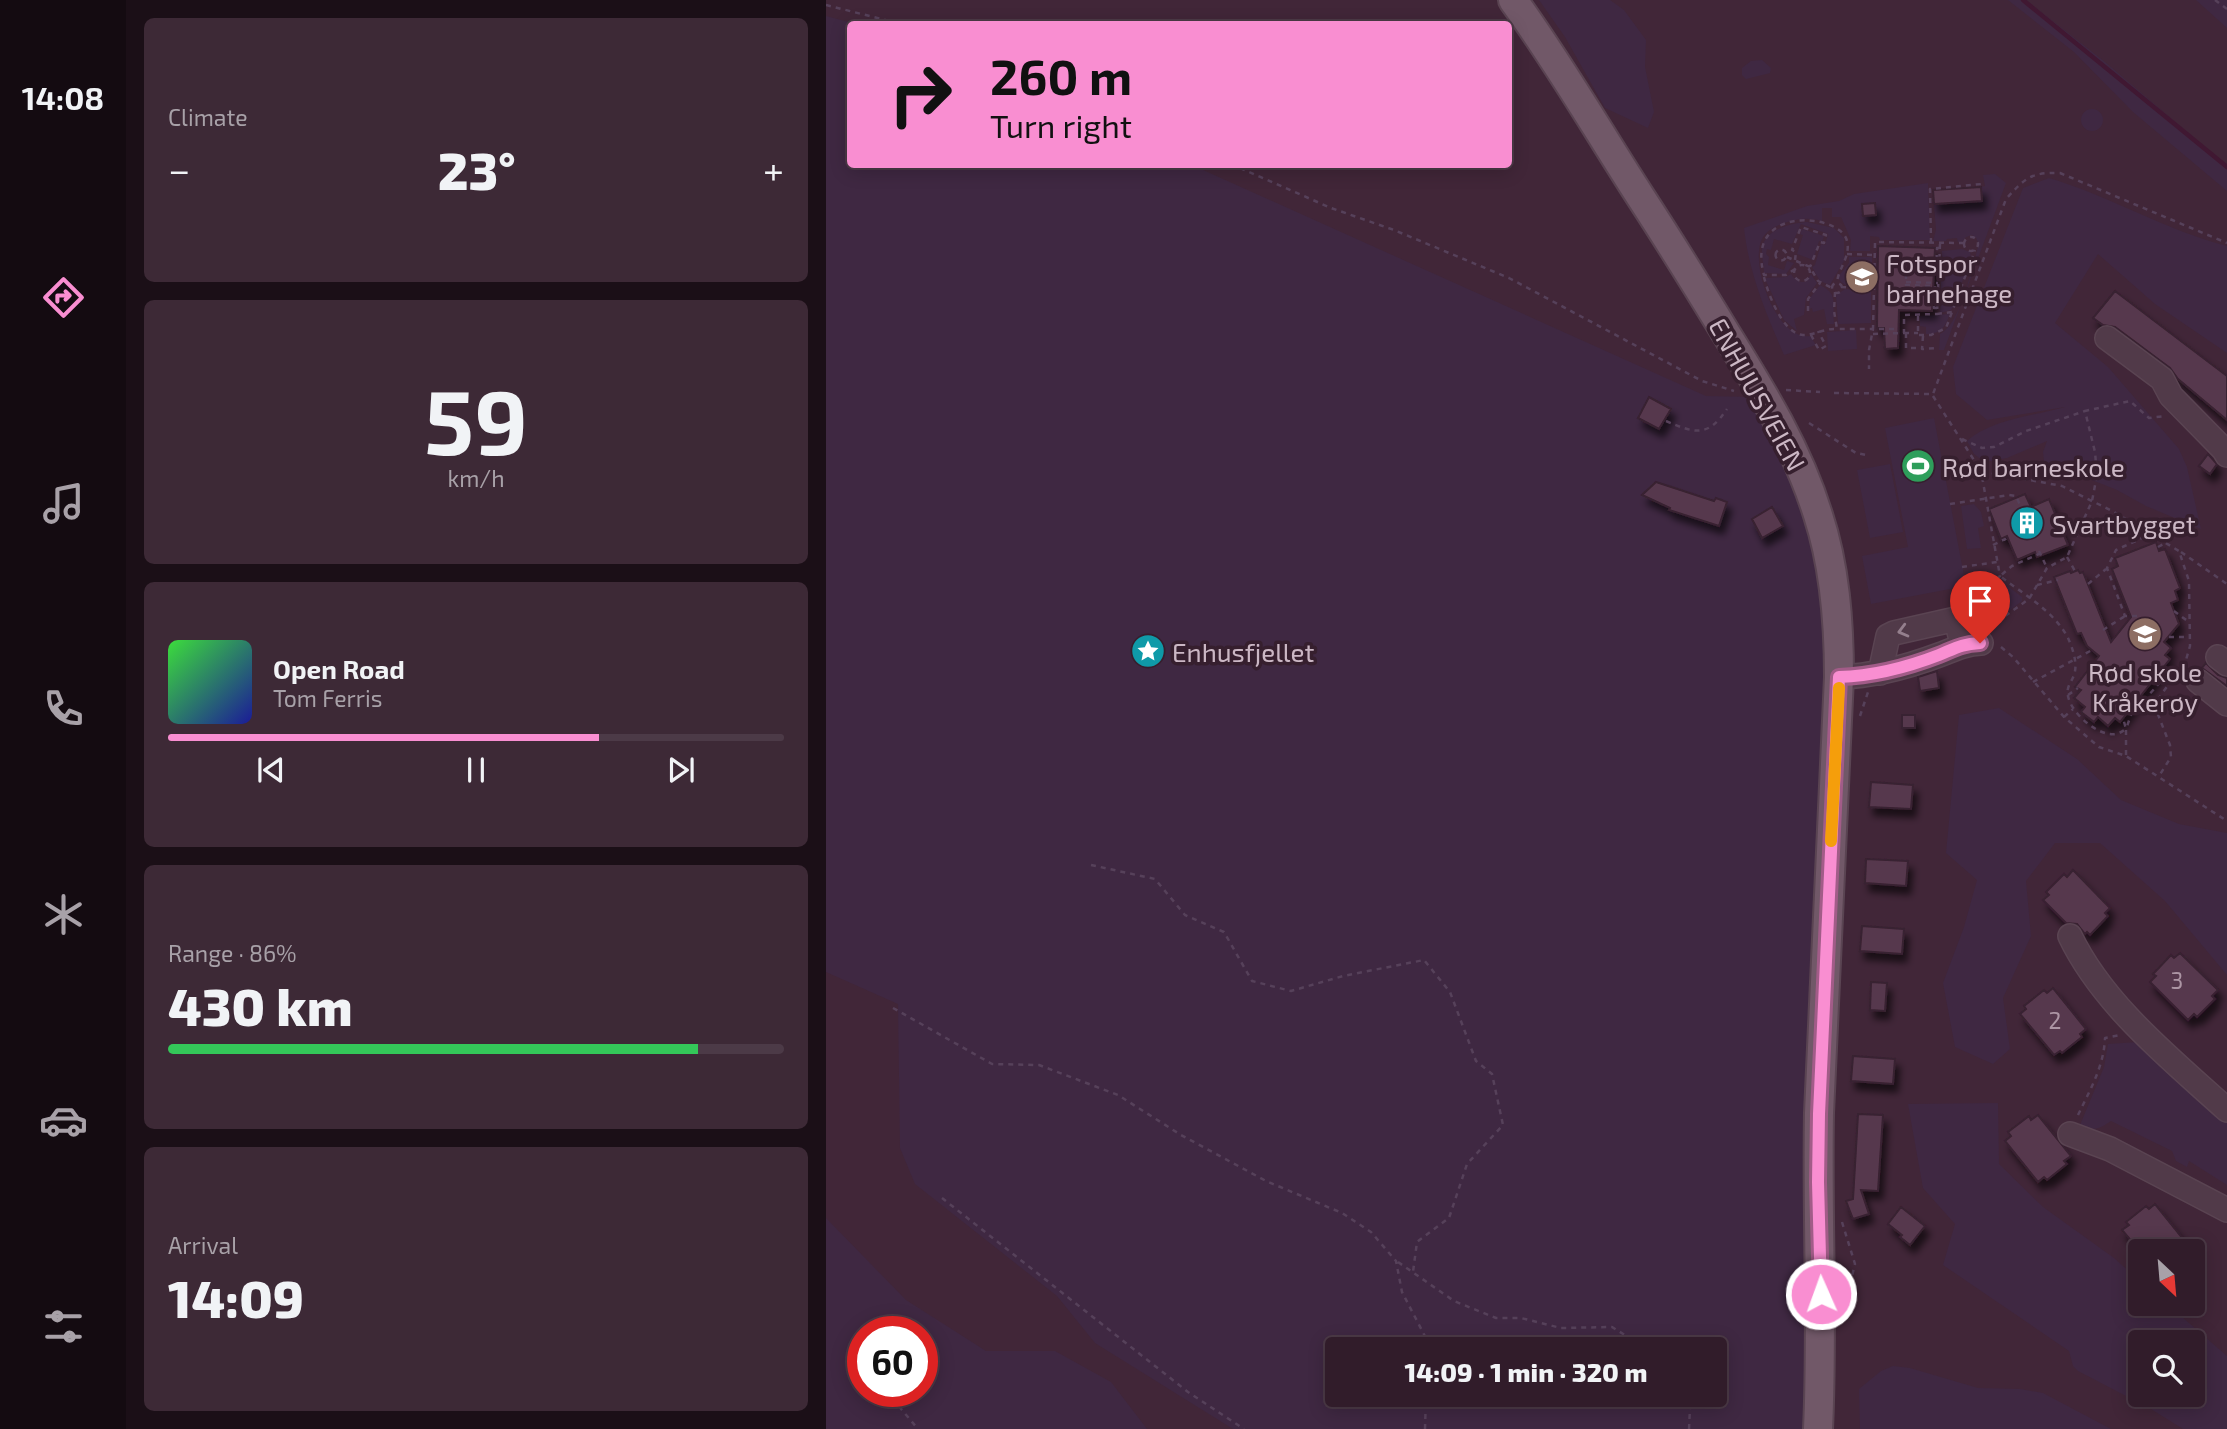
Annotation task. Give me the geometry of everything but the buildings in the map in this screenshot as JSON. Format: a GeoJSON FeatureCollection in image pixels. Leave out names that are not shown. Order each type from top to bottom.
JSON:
{"type":"FeatureCollection","features":[{"type":"Feature","properties":{"kind":"main road","name":"ENHUUSVEIEN"},"geometry":{"type":"LineString","coordinates":[[1513,0],[1764,395],[1786,435],[1819,516],[1829,558],[1836,608],[1839,677],[1818,1182],[1830,1294],[1818,1429]]}},
{"type":"Feature","properties":{"kind":"street"},"geometry":{"type":"LineString","coordinates":[[2107,338],[2162,379],[2171,396],[2227,455]]}},
{"type":"Feature","properties":{"kind":"street"},"geometry":{"type":"LineString","coordinates":[[1839,677],[1864,677],[1880,673],[1971,643],[1956,620],[1888,636],[1880,673]]}},
{"type":"Feature","properties":{"kind":"street"},"geometry":{"type":"LineString","coordinates":[[2198,681],[2227,704]]}},
{"type":"Feature","properties":{"kind":"street"},"geometry":{"type":"LineString","coordinates":[[2070,936],[2080,957],[2140,1032],[2225,1105]]}},
{"type":"Feature","properties":{"kind":"street"},"geometry":{"type":"LineString","coordinates":[[2070,1134],[2110,1149],[2226,1207]]}},
{"type":"Feature","properties":{"kind":"path"},"geometry":{"type":"LineString","coordinates":[[2216,0],[2227,9]]}},
{"type":"Feature","properties":{"kind":"path"},"geometry":{"type":"LineString","coordinates":[[826,6],[889,21]]}},
{"type":"Feature","properties":{"kind":"path"},"geometry":{"type":"LineString","coordinates":[[1240,168],[1331,208],[1509,278],[1702,381],[1740,393]]}},
{"type":"Feature","properties":{"kind":"path"},"geometry":{"type":"LineString","coordinates":[[1933,394],[2006,199],[2022,181],[2036,173],[2060,173],[2227,243]]}},
{"type":"Feature","properties":{"kind":"path"},"geometry":{"type":"LineString","coordinates":[[1931,243],[1930,189],[1982,184]]}},
{"type":"Feature","properties":{"kind":"path"},"geometry":{"type":"LineString","coordinates":[[1832,288],[1837,283],[1847,254],[1847,241],[1843,233],[1821,222],[1799,220],[1778,227],[1765,237],[1760,252],[1764,275],[1787,327],[1801,335],[1837,329],[1897,330]]}},
{"type":"Feature","properties":{"kind":"path"},"geometry":{"type":"LineString","coordinates":[[1795,260],[1796,252],[1793,250],[1801,227],[1826,235],[1824,243],[1820,242],[1808,278],[1801,281],[1794,276],[1795,269]]}},
{"type":"Feature","properties":{"kind":"path"},"geometry":{"type":"LineString","coordinates":[[1869,369],[1869,350],[1873,334],[1875,242],[1931,243],[1940,246],[1964,243],[1968,238],[1974,238],[1978,244],[1946,328],[1940,333],[1923,335],[1873,334]]}},
{"type":"Feature","properties":{"kind":"path"},"geometry":{"type":"LineString","coordinates":[[1964,243],[1966,249],[1975,250]]}},
{"type":"Feature","properties":{"kind":"path"},"geometry":{"type":"LineString","coordinates":[[1937,308],[1934,308],[1935,286],[1906,285],[1906,271],[1936,272],[1937,248],[1940,246]]}},
{"type":"Feature","properties":{"kind":"path"},"geometry":{"type":"LineString","coordinates":[[1937,314],[1940,246]]}},
{"type":"Feature","properties":{"kind":"path"},"geometry":{"type":"LineString","coordinates":[[1847,254],[1875,255]]}},
{"type":"Feature","properties":{"kind":"path"},"geometry":{"type":"LineString","coordinates":[[1787,257],[1810,269],[1820,283],[1835,292],[1837,329]]}},
{"type":"Feature","properties":{"kind":"path"},"geometry":{"type":"LineString","coordinates":[[1764,275],[1786,275],[1801,265],[1810,269]]}},
{"type":"Feature","properties":{"kind":"path"},"geometry":{"type":"LineString","coordinates":[[1906,282],[1938,283]]}},
{"type":"Feature","properties":{"kind":"path"},"geometry":{"type":"LineString","coordinates":[[1808,311],[1808,299],[1820,283]]}},
{"type":"Feature","properties":{"kind":"path"},"geometry":{"type":"LineString","coordinates":[[1837,283],[1842,287],[1874,288]]}},
{"type":"Feature","properties":{"kind":"path"},"geometry":{"type":"LineString","coordinates":[[1835,292],[1840,292],[1842,287]]}},
{"type":"Feature","properties":{"kind":"path"},"geometry":{"type":"LineString","coordinates":[[1937,348],[1906,348],[1904,315],[1952,312]]}},
{"type":"Feature","properties":{"kind":"path"},"geometry":{"type":"LineString","coordinates":[[1918,333],[1919,315]]}},
{"type":"Feature","properties":{"kind":"path"},"geometry":{"type":"LineString","coordinates":[[1810,334],[1819,350],[1826,346],[1818,331]]}},
{"type":"Feature","properties":{"kind":"path"},"geometry":{"type":"LineString","coordinates":[[1922,348],[1923,335]]}},
{"type":"Feature","properties":{"kind":"path"},"geometry":{"type":"LineString","coordinates":[[1783,390],[1819,392]]}},
{"type":"Feature","properties":{"kind":"path"},"geometry":{"type":"LineString","coordinates":[[1834,393],[1933,394]]}},
{"type":"Feature","properties":{"kind":"path"},"geometry":{"type":"LineString","coordinates":[[1933,394],[1980,471],[2000,576],[2057,621],[2068,639],[2075,658],[2075,673],[2068,685],[2067,695],[2074,709],[2101,732],[2115,734],[2126,729],[2131,715],[2171,670]]}},
{"type":"Feature","properties":{"kind":"path"},"geometry":{"type":"LineString","coordinates":[[1959,438],[1982,448],[1994,447],[2026,431],[2085,411],[2130,401],[2149,418],[2159,418],[2182,408]]}},
{"type":"Feature","properties":{"kind":"path"},"geometry":{"type":"LineString","coordinates":[[1666,421],[1690,431],[1706,430],[1717,423],[1727,409]]}},
{"type":"Feature","properties":{"kind":"path"},"geometry":{"type":"LineString","coordinates":[[1956,620],[1998,621],[2029,599],[2046,568],[2067,557],[2092,502],[2097,475],[2095,452],[2085,411]]}},
{"type":"Feature","properties":{"kind":"path"},"geometry":{"type":"LineString","coordinates":[[1809,423],[1856,453],[1866,455]]}},
{"type":"Feature","properties":{"kind":"path"},"geometry":{"type":"LineString","coordinates":[[1980,471],[2052,483],[2167,542],[2227,584]]}},
{"type":"Feature","properties":{"kind":"path"},"geometry":{"type":"LineString","coordinates":[[1950,504],[2008,495],[2016,496],[2020,505]]}},
{"type":"Feature","properties":{"kind":"path"},"geometry":{"type":"LineString","coordinates":[[2088,584],[2107,568],[2116,550],[2152,534]]}},
{"type":"Feature","properties":{"kind":"path"},"geometry":{"type":"LineString","coordinates":[[1993,545],[2005,539],[2009,541]]}},
{"type":"Feature","properties":{"kind":"path"},"geometry":{"type":"LineString","coordinates":[[2160,547],[2167,542]]}},
{"type":"Feature","properties":{"kind":"path"},"geometry":{"type":"LineString","coordinates":[[2159,776],[2171,757],[2170,745],[2157,712],[2156,702],[2189,653],[2189,581],[2179,551]]}},
{"type":"Feature","properties":{"kind":"path"},"geometry":{"type":"LineString","coordinates":[[1956,620],[2012,566],[2040,552],[2046,568]]}},
{"type":"Feature","properties":{"kind":"path"},"geometry":{"type":"LineString","coordinates":[[2067,557],[2076,572]]}},
{"type":"Feature","properties":{"kind":"path"},"geometry":{"type":"LineString","coordinates":[[1962,567],[1997,562]]}},
{"type":"Feature","properties":{"kind":"path"},"geometry":{"type":"LineString","coordinates":[[2109,562],[2117,562]]}},
{"type":"Feature","properties":{"kind":"path"},"geometry":{"type":"LineString","coordinates":[[2107,568],[2126,616]]}},
{"type":"Feature","properties":{"kind":"path"},"geometry":{"type":"LineString","coordinates":[[2037,585],[2057,580]]}},
{"type":"Feature","properties":{"kind":"path"},"geometry":{"type":"LineString","coordinates":[[2112,584],[2117,581]]}},
{"type":"Feature","properties":{"kind":"path"},"geometry":{"type":"LineString","coordinates":[[2174,611],[2189,622]]}},
{"type":"Feature","properties":{"kind":"path"},"geometry":{"type":"LineString","coordinates":[[2103,630],[2126,616],[2136,618]]}},
{"type":"Feature","properties":{"kind":"path"},"geometry":{"type":"LineString","coordinates":[[2169,637],[2189,637]]}},
{"type":"Feature","properties":{"kind":"path"},"geometry":{"type":"LineString","coordinates":[[1971,643],[2001,647],[2013,657],[2064,718],[2099,747],[2126,757],[2159,776],[2227,821]]}},
{"type":"Feature","properties":{"kind":"path"},"geometry":{"type":"LineString","coordinates":[[2033,682],[2092,650]]}},
{"type":"Feature","properties":{"kind":"path"},"geometry":{"type":"LineString","coordinates":[[2160,673],[2165,672],[2160,678],[2162,680]]}},
{"type":"Feature","properties":{"kind":"path"},"geometry":{"type":"LineString","coordinates":[[2067,695],[2078,688]]}},
{"type":"Feature","properties":{"kind":"path"},"geometry":{"type":"LineString","coordinates":[[2148,688],[2152,692]]}},
{"type":"Feature","properties":{"kind":"path"},"geometry":{"type":"LineString","coordinates":[[2064,718],[2074,709]]}},
{"type":"Feature","properties":{"kind":"path"},"geometry":{"type":"LineString","coordinates":[[2123,719],[2126,729],[2126,757]]}},
{"type":"Feature","properties":{"kind":"path"},"geometry":{"type":"LineString","coordinates":[[1091,865],[1155,879],[1185,915],[1224,932],[1252,981],[1291,991],[1343,976],[1424,960],[1450,992],[1476,1061],[1492,1074],[1503,1125],[1468,1164],[1449,1218],[1417,1242],[1413,1272]]}},
{"type":"Feature","properties":{"kind":"path"},"geometry":{"type":"LineString","coordinates":[[893,1008],[992,1064],[1039,1065],[1118,1095],[1181,1135],[1266,1181],[1342,1213],[1371,1232],[1396,1261],[1454,1301],[1496,1318],[1521,1318],[1561,1328],[1612,1326],[1629,1337]]}},
{"type":"Feature","properties":{"kind":"path"},"geometry":{"type":"LineString","coordinates":[[2070,1134],[2098,1072],[2105,1038],[2140,1032]]}},
{"type":"Feature","properties":{"kind":"path"},"geometry":{"type":"LineString","coordinates":[[942,1198],[1188,1392],[1244,1429]]}},
{"type":"Feature","properties":{"kind":"path"},"geometry":{"type":"LineString","coordinates":[[1396,1261],[1402,1292],[1425,1337]]}},
{"type":"Feature","properties":{"kind":"path"},"geometry":{"type":"LineString","coordinates":[[899,1407],[918,1429]]}},
{"type":"Feature","properties":{"kind":"path"},"geometry":{"type":"LineString","coordinates":[[1425,1429],[1426,1407]]}},
{"type":"Feature","properties":{"kind":"path"},"geometry":{"type":"LineString","coordinates":[[1689,1429],[1690,1407]]}},
{"type":"Feature","properties":{"kind":"shaded area"},"geometry":{"type":"Polygon","coordinates":[[[1539,0],[1610,0],[1624,10],[1646,40],[1645,67],[1654,112],[1648,128],[1605,108],[1565,37],[1539,0]]]}},
{"type":"Feature","properties":{"kind":"shaded area"},"geometry":{"type":"Polygon","coordinates":[[[2008,0],[2026,0],[2105,62],[2227,166],[2227,191],[2133,112],[2074,52],[2008,0]]]}},
{"type":"Feature","properties":{"kind":"shaded area"},"geometry":{"type":"Polygon","coordinates":[[[2196,0],[2227,0],[2227,28],[2196,0]]]}},
{"type":"Feature","properties":{"kind":"shaded area"},"geometry":{"type":"Polygon","coordinates":[[[826,16],[847,22],[847,168],[1199,168],[1706,396],[1754,397],[1794,462],[1834,607],[1803,1429],[1233,1429],[1095,1343],[1057,1296],[915,1184],[900,1148],[898,1004],[826,972],[826,16]]]}},
{"type":"Feature","properties":{"kind":"shaded area"},"geometry":{"type":"Polygon","coordinates":[[[1762,60],[1771,68],[1770,73],[1746,79],[1742,75],[1742,68],[1751,61],[1762,60]]]}},
{"type":"Feature","properties":{"kind":"shaded area"},"geometry":{"type":"Polygon","coordinates":[[[2092,109],[2100,112],[2103,120],[2100,128],[2092,131],[2084,128],[2081,120],[2084,112],[2092,109]]]}},
{"type":"Feature","properties":{"kind":"shaded area"},"geometry":{"type":"Polygon","coordinates":[[[1995,174],[2006,183],[1960,306],[1979,244],[1972,235],[1962,242],[1958,242],[1957,238],[1933,241],[1936,230],[1934,204],[1982,201],[1981,187],[1985,186],[1983,175],[1995,174]]]}},
{"type":"Feature","properties":{"kind":"shaded area"},"geometry":{"type":"Polygon","coordinates":[[[2049,178],[2227,246],[2227,353],[2155,304],[2098,254],[2055,323],[2108,367],[2179,449],[2187,467],[2201,529],[2146,506],[2117,490],[2044,461],[2043,452],[2047,441],[2007,458],[1985,462],[1974,454],[1967,441],[2001,423],[2065,407],[1987,420],[1956,394],[1953,367],[2023,188],[2049,178]]]}},
{"type":"Feature","properties":{"kind":"shaded area"},"geometry":{"type":"Polygon","coordinates":[[[1928,183],[1930,240],[1880,240],[1879,237],[1870,236],[1870,251],[1850,251],[1851,240],[1841,217],[1832,217],[1832,208],[1822,208],[1822,221],[1807,219],[1789,222],[1775,227],[1764,236],[1759,251],[1759,266],[1769,299],[1787,327],[1798,334],[1810,336],[1816,345],[1784,355],[1754,277],[1744,228],[1807,206],[1839,201],[1854,194],[1928,183]]]}},
{"type":"Feature","properties":{"kind":"shaded area"},"geometry":{"type":"Polygon","coordinates":[[[1807,222],[1834,228],[1844,238],[1844,261],[1830,285],[1820,281],[1812,267],[1828,234],[1801,224],[1792,244],[1774,239],[1771,250],[1767,249],[1768,265],[1784,270],[1787,261],[1794,263],[1786,274],[1764,273],[1763,244],[1770,234],[1782,227],[1807,222]]]}},
{"type":"Feature","properties":{"kind":"shaded area"},"geometry":{"type":"Polygon","coordinates":[[[1802,229],[1824,236],[1822,242],[1819,241],[1813,260],[1797,254],[1803,235],[1800,234],[1802,229]]]}},
{"type":"Feature","properties":{"kind":"shaded area"},"geometry":{"type":"Polygon","coordinates":[[[1962,249],[1970,252],[1971,258],[1953,307],[1940,313],[1942,251],[1962,249]]]}},
{"type":"Feature","properties":{"kind":"shaded area"},"geometry":{"type":"Polygon","coordinates":[[[1849,257],[1872,257],[1872,286],[1852,286],[1840,281],[1838,277],[1849,263],[1849,257]]]}},
{"type":"Feature","properties":{"kind":"shaded area"},"geometry":{"type":"Polygon","coordinates":[[[1791,274],[1802,282],[1807,281],[1811,274],[1817,283],[1806,298],[1804,315],[1794,319],[1797,331],[1784,320],[1766,281],[1766,278],[1786,277],[1791,274]]]}},
{"type":"Feature","properties":{"kind":"shaded area"},"geometry":{"type":"Polygon","coordinates":[[[1820,285],[1832,296],[1834,324],[1827,324],[1824,309],[1813,312],[1812,308],[1809,309],[1810,298],[1820,285]]]}},
{"type":"Feature","properties":{"kind":"shaded area"},"geometry":{"type":"Polygon","coordinates":[[[1845,289],[1871,290],[1871,323],[1838,324],[1836,295],[1845,289]]]}},
{"type":"Feature","properties":{"kind":"shaded area"},"geometry":{"type":"Polygon","coordinates":[[[1960,307],[1944,350],[1939,350],[1940,334],[1954,319],[1960,307]]]}},
{"type":"Feature","properties":{"kind":"shaded area"},"geometry":{"type":"Polygon","coordinates":[[[1950,314],[1944,326],[1935,333],[1926,334],[1926,327],[1920,326],[1920,316],[1950,314]]]}},
{"type":"Feature","properties":{"kind":"shaded area"},"geometry":{"type":"Polygon","coordinates":[[[1856,330],[1857,349],[1828,351],[1827,332],[1856,330]]]}},
{"type":"Feature","properties":{"kind":"shaded area"},"geometry":{"type":"Polygon","coordinates":[[[1934,418],[1966,586],[1871,604],[1862,556],[1908,547],[1885,428],[1934,418]]]}},
{"type":"Feature","properties":{"kind":"shaded area"},"geometry":{"type":"Polygon","coordinates":[[[1890,464],[1903,532],[1870,538],[1857,470],[1890,464]]]}},
{"type":"Feature","properties":{"kind":"shaded area"},"geometry":{"type":"Polygon","coordinates":[[[1974,504],[1981,512],[1984,526],[1978,528],[1981,548],[1967,549],[1961,506],[1974,504]]]}},
{"type":"Feature","properties":{"kind":"shaded area"},"geometry":{"type":"Polygon","coordinates":[[[2002,582],[2022,597],[2022,601],[1999,619],[1966,617],[1966,613],[2002,582]]]}},
{"type":"Feature","properties":{"kind":"shaded area"},"geometry":{"type":"Polygon","coordinates":[[[1999,708],[2077,759],[2121,800],[2179,824],[2227,833],[2227,975],[2165,901],[2100,843],[2055,843],[2026,881],[2031,936],[2003,998],[2010,1049],[1993,1064],[1955,1047],[1943,983],[1964,927],[1977,880],[1946,853],[1959,715],[1999,708]]]}},
{"type":"Feature","properties":{"kind":"shaded area"},"geometry":{"type":"Polygon","coordinates":[[[2138,1042],[2227,1123],[2227,1185],[2189,1161],[2187,1167],[2176,1161],[2172,1151],[2111,1121],[2096,1129],[2080,1125],[2104,1067],[2108,1044],[2138,1042]]]}},
{"type":"Feature","properties":{"kind":"shaded area"},"geometry":{"type":"Polygon","coordinates":[[[1998,1103],[1999,1164],[2043,1207],[2128,1270],[2128,1316],[2181,1316],[2197,1330],[2128,1330],[2128,1397],[2078,1371],[2073,1366],[2069,1351],[1943,1265],[1955,1224],[1923,1188],[1908,1104],[1998,1103]]]}},
{"type":"Feature","properties":{"kind":"shaded area"},"geometry":{"type":"Polygon","coordinates":[[[826,1218],[906,1300],[931,1316],[847,1316],[847,1407],[938,1407],[938,1320],[986,1351],[1055,1351],[1111,1382],[1147,1429],[826,1429],[826,1218]]]}},
{"type":"Feature","properties":{"kind":"shaded area"},"geometry":{"type":"Polygon","coordinates":[[[2205,1337],[2227,1356],[2227,1429],[2183,1429],[2147,1407],[2205,1407],[2205,1337]]]}},
{"type":"Feature","properties":{"kind":"shaded area"},"geometry":{"type":"Polygon","coordinates":[[[1893,1366],[1910,1368],[1978,1388],[2020,1389],[2043,1393],[2111,1429],[1860,1429],[1859,1389],[1881,1371],[1893,1366]]]}},
{"type":"Feature","properties":{"kind":"waterway"},"geometry":{"type":"LineString","coordinates":[[2023,0],[2227,167]]}},
{"type":"Feature","properties":{"kind":"slow traffic"},"geometry":{"type":"LineString","coordinates":[[1831,841],[1839,688]]}},
{"type":"Feature","properties":{"kind":"place","name":"Fotspor barnehage"},"geometry":{"type":"Point","coordinates":[1862,277]}},
{"type":"Feature","properties":{"kind":"place","name":"Rød barneskole"},"geometry":{"type":"Point","coordinates":[1918,466]}},
{"type":"Feature","properties":{"kind":"place","name":"Svartbygget"},"geometry":{"type":"Point","coordinates":[2027,523]}},
{"type":"Feature","properties":{"kind":"place","name":"Rød skole Kråkerøy"},"geometry":{"type":"Point","coordinates":[2145,634]}},
{"type":"Feature","properties":{"kind":"place","name":"Enhusfjellet"},"geometry":{"type":"Point","coordinates":[1148,651]}},
{"type":"Feature","properties":{"kind":"route"},"geometry":{"type":"LineString","coordinates":[[1821,1294],[1819,1114],[1839,677],[1864,677],[1940,654],[1962,644],[1980,643]]}}]}
